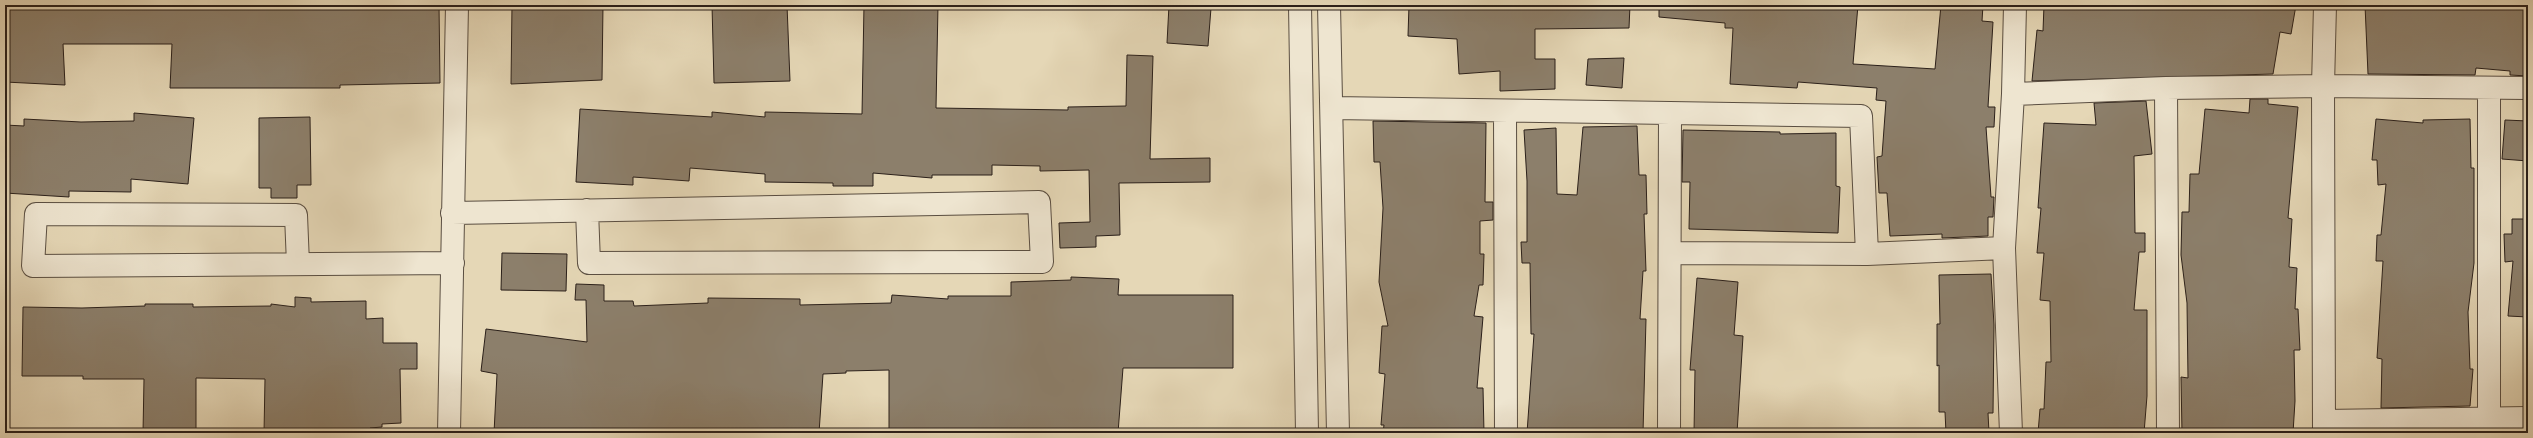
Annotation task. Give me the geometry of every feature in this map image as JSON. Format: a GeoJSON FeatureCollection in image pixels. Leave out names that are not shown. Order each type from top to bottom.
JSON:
{"type":"FeatureCollection","features":[{"type":"Feature","properties":{"kind":"street"},"geometry":{"type":"LineString","coordinates":[[449,433],[453,263],[452,213],[457,71],[457,5]]}},
{"type":"Feature","properties":{"kind":"street"},"geometry":{"type":"LineString","coordinates":[[1300,5],[1307,433]]}},
{"type":"Feature","properties":{"kind":"street"},"geometry":{"type":"LineString","coordinates":[[1329,5],[1338,433]]}},
{"type":"Feature","properties":{"kind":"street"},"geometry":{"type":"LineString","coordinates":[[2011,433],[2004,248],[2013,94],[2015,5]]}},
{"type":"Feature","properties":{"kind":"street"},"geometry":{"type":"LineString","coordinates":[[2325,5],[2323,86],[2324,427],[2489,425],[2528,418]]}},
{"type":"Feature","properties":{"kind":"street"},"geometry":{"type":"LineString","coordinates":[[2013,94],[2166,88],[2323,86],[2528,88]]}},
{"type":"Feature","properties":{"kind":"street"},"geometry":{"type":"LineString","coordinates":[[2166,88],[2168,433]]}},
{"type":"Feature","properties":{"kind":"street"},"geometry":{"type":"LineString","coordinates":[[2489,88],[2489,425]]}},
{"type":"Feature","properties":{"kind":"street"},"geometry":{"type":"LineString","coordinates":[[1332,108],[1505,112],[1861,116],[1867,254]]}},
{"type":"Feature","properties":{"kind":"street"},"geometry":{"type":"LineString","coordinates":[[1505,112],[1506,433]]}},
{"type":"Feature","properties":{"kind":"street"},"geometry":{"type":"LineString","coordinates":[[1669,433],[1672,252],[1670,113]]}},
{"type":"Feature","properties":{"kind":"street"},"geometry":{"type":"LineString","coordinates":[[452,213],[587,210],[1039,202],[1042,262],[589,263],[587,210]]}},
{"type":"Feature","properties":{"kind":"street"},"geometry":{"type":"LineString","coordinates":[[298,264],[296,214],[36,214],[33,266],[453,263]]}},
{"type":"Feature","properties":{"kind":"street"},"geometry":{"type":"LineString","coordinates":[[1672,252],[1867,254],[2004,248]]}},
{"type":"Feature","properties":{"kind":"building"},"geometry":{"type":"Polygon","coordinates":[[[5,5],[439,5],[440,83],[340,85],[340,88],[170,88],[172,44],[63,44],[65,85],[5,82],[5,5]]]}},
{"type":"Feature","properties":{"kind":"building"},"geometry":{"type":"Polygon","coordinates":[[[512,5],[603,5],[602,80],[511,84],[512,5]]]}},
{"type":"Feature","properties":{"kind":"building"},"geometry":{"type":"Polygon","coordinates":[[[712,5],[787,5],[790,81],[714,83],[712,5]]]}},
{"type":"Feature","properties":{"kind":"building"},"geometry":{"type":"Polygon","coordinates":[[[864,5],[938,5],[936,108],[1068,110],[1068,107],[1126,106],[1127,55],[1153,56],[1150,159],[1210,158],[1210,182],[1119,183],[1120,235],[1096,236],[1096,247],[1060,248],[1059,223],[1090,222],[1089,170],[1040,171],[1040,166],[992,165],[992,175],[932,175],[932,178],[873,173],[873,186],[833,186],[833,183],[765,182],[765,174],[690,168],[689,181],[633,177],[633,185],[576,182],[580,109],[712,117],[712,112],[765,117],[765,112],[862,114],[864,5]]]}},
{"type":"Feature","properties":{"kind":"building"},"geometry":{"type":"Polygon","coordinates":[[[1169,5],[1211,8],[1208,46],[1167,43],[1169,5]]]}},
{"type":"Feature","properties":{"kind":"building"},"geometry":{"type":"Polygon","coordinates":[[[1409,5],[1630,5],[1629,28],[1535,29],[1535,59],[1555,59],[1555,89],[1500,91],[1500,71],[1459,74],[1457,39],[1408,36],[1409,5]]]}},
{"type":"Feature","properties":{"kind":"building"},"geometry":{"type":"Polygon","coordinates":[[[1659,5],[1858,5],[1853,64],[1935,69],[1941,5],[1983,5],[1982,21],[1993,22],[1988,107],[1995,107],[1994,127],[1986,127],[1991,197],[1994,197],[1993,217],[1988,217],[1988,236],[1942,238],[1942,234],[1890,236],[1887,193],[1879,193],[1877,157],[1882,156],[1886,101],[1876,100],[1877,88],[1798,82],[1797,88],[1730,84],[1733,28],[1725,28],[1725,23],[1659,17],[1659,5]]]}},
{"type":"Feature","properties":{"kind":"building"},"geometry":{"type":"Polygon","coordinates":[[[2044,5],[2296,5],[2291,34],[2280,32],[2273,74],[2032,81],[2037,30],[2043,31],[2044,5]]]}},
{"type":"Feature","properties":{"kind":"building"},"geometry":{"type":"Polygon","coordinates":[[[2365,5],[2528,5],[2528,76],[2510,75],[2510,71],[2476,68],[2475,75],[2368,74],[2365,5]]]}},
{"type":"Feature","properties":{"kind":"building"},"geometry":{"type":"Polygon","coordinates":[[[1624,58],[1622,88],[1586,85],[1588,59],[1624,58]]]}},
{"type":"Feature","properties":{"kind":"building"},"geometry":{"type":"Polygon","coordinates":[[[2250,99],[2268,99],[2268,104],[2298,107],[2288,218],[2292,219],[2289,267],[2297,268],[2295,309],[2298,309],[2300,350],[2294,350],[2295,401],[2293,433],[2182,433],[2181,377],[2188,378],[2187,303],[2181,255],[2182,212],[2189,212],[2190,174],[2199,174],[2205,109],[2249,113],[2250,99]]]}},
{"type":"Feature","properties":{"kind":"building"},"geometry":{"type":"Polygon","coordinates":[[[2146,101],[2152,154],[2134,156],[2135,233],[2145,233],[2145,252],[2139,252],[2134,310],[2147,310],[2147,396],[2144,433],[2038,433],[2040,409],[2044,409],[2046,362],[2051,362],[2050,301],[2040,300],[2044,253],[2037,253],[2041,208],[2038,208],[2044,123],[2096,125],[2094,103],[2146,101]]]}},
{"type":"Feature","properties":{"kind":"building"},"geometry":{"type":"Polygon","coordinates":[[[134,113],[194,118],[188,184],[131,179],[131,192],[69,191],[69,197],[5,193],[5,125],[24,126],[24,119],[81,122],[134,121],[134,113]]]}},
{"type":"Feature","properties":{"kind":"building"},"geometry":{"type":"Polygon","coordinates":[[[310,117],[311,185],[297,185],[297,198],[271,198],[271,188],[259,188],[259,118],[310,117]]]}},
{"type":"Feature","properties":{"kind":"building"},"geometry":{"type":"Polygon","coordinates":[[[2376,119],[2423,123],[2423,120],[2470,119],[2471,168],[2474,168],[2474,263],[2468,312],[2470,369],[2473,369],[2470,406],[2381,408],[2382,359],[2377,358],[2383,261],[2376,261],[2377,235],[2381,235],[2386,184],[2378,185],[2377,160],[2372,160],[2376,119]]]}},
{"type":"Feature","properties":{"kind":"building"},"geometry":{"type":"Polygon","coordinates":[[[2505,120],[2528,121],[2528,161],[2502,159],[2505,120]]]}},
{"type":"Feature","properties":{"kind":"building"},"geometry":{"type":"Polygon","coordinates":[[[1373,121],[1486,123],[1485,202],[1493,202],[1493,220],[1480,221],[1480,254],[1484,254],[1483,285],[1479,285],[1474,316],[1483,317],[1477,388],[1483,388],[1484,433],[1383,433],[1384,425],[1381,425],[1385,374],[1379,373],[1382,326],[1388,326],[1379,282],[1383,208],[1380,162],[1374,162],[1373,121]]]}},
{"type":"Feature","properties":{"kind":"building"},"geometry":{"type":"Polygon","coordinates":[[[1637,126],[1639,175],[1646,175],[1647,214],[1644,214],[1646,271],[1643,271],[1640,319],[1646,319],[1643,433],[1527,433],[1534,334],[1531,334],[1530,263],[1522,263],[1521,242],[1527,242],[1527,181],[1524,130],[1556,128],[1557,194],[1577,195],[1583,127],[1637,126]]]}},
{"type":"Feature","properties":{"kind":"building"},"geometry":{"type":"Polygon","coordinates":[[[1683,130],[1780,132],[1780,134],[1836,133],[1836,186],[1840,187],[1838,233],[1689,229],[1690,182],[1682,182],[1683,130]]]}},
{"type":"Feature","properties":{"kind":"building"},"geometry":{"type":"Polygon","coordinates":[[[2512,219],[2528,219],[2528,317],[2508,316],[2513,261],[2505,262],[2504,234],[2512,234],[2512,219]]]}},
{"type":"Feature","properties":{"kind":"building"},"geometry":{"type":"Polygon","coordinates":[[[502,253],[567,254],[566,291],[501,290],[502,253]]]}},
{"type":"Feature","properties":{"kind":"building"},"geometry":{"type":"Polygon","coordinates":[[[1991,274],[1994,325],[1993,413],[1988,413],[1989,433],[1946,433],[1945,412],[1939,412],[1937,324],[1940,324],[1939,275],[1991,274]]]}},
{"type":"Feature","properties":{"kind":"building"},"geometry":{"type":"Polygon","coordinates":[[[1071,277],[1119,279],[1118,295],[1233,295],[1233,368],[1123,368],[1118,433],[993,433],[993,429],[889,433],[889,370],[846,371],[846,373],[823,374],[819,433],[494,433],[497,374],[481,371],[486,329],[587,342],[586,300],[575,300],[576,284],[604,285],[604,301],[633,301],[634,306],[708,303],[708,298],[800,299],[800,305],[891,303],[892,295],[948,299],[948,296],[1011,296],[1011,282],[1071,280],[1071,277]]]}},
{"type":"Feature","properties":{"kind":"building"},"geometry":{"type":"Polygon","coordinates":[[[1697,278],[1738,282],[1734,335],[1743,336],[1737,433],[1694,433],[1695,370],[1690,370],[1697,278]]]}},
{"type":"Feature","properties":{"kind":"building"},"geometry":{"type":"Polygon","coordinates":[[[295,297],[311,298],[311,302],[366,301],[366,319],[383,318],[383,343],[417,343],[417,369],[400,369],[401,423],[382,424],[382,427],[370,428],[370,433],[264,433],[265,379],[196,378],[196,433],[143,433],[144,379],[83,379],[83,376],[22,376],[23,307],[82,308],[145,306],[145,304],[193,304],[193,307],[271,306],[271,304],[295,307],[295,297]]]}}]}
